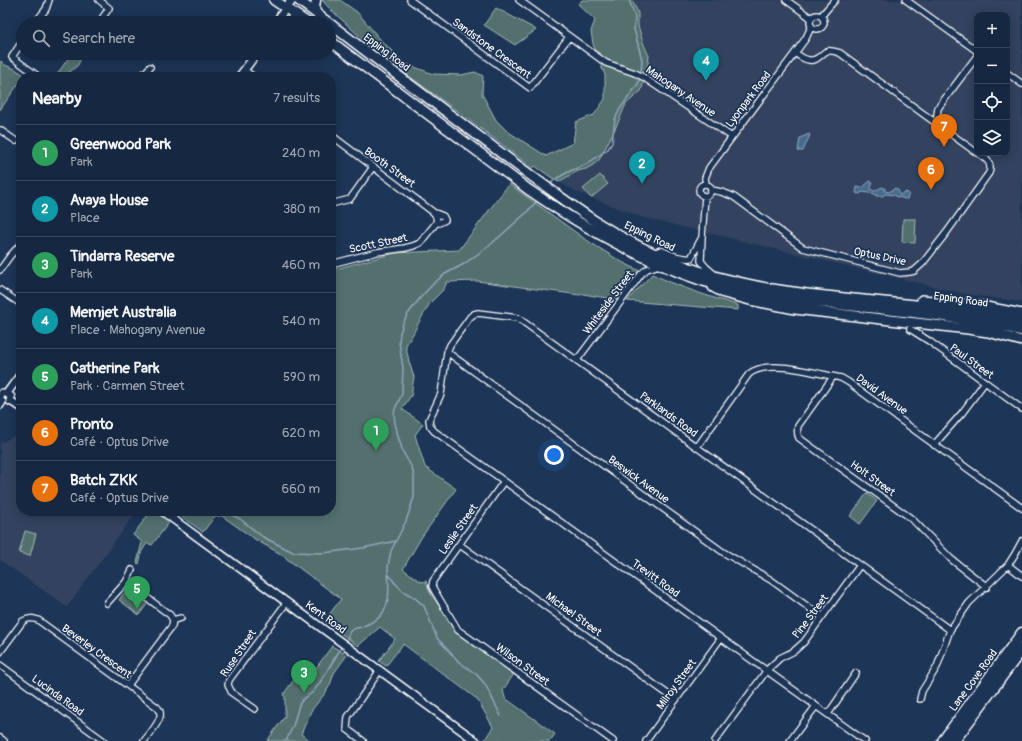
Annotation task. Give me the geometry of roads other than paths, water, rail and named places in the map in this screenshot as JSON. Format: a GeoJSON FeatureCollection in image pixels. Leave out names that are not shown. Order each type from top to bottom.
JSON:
{"type":"FeatureCollection","features":[{"type":"Feature","properties":{"kind":"highway","name":"Lane Cove Road"},"geometry":{"type":"LineString","coordinates":[[943,741],[1022,633]]}},
{"type":"Feature","properties":{"kind":"highway","name":"Lane Cove Road"},"geometry":{"type":"LineString","coordinates":[[954,741],[1022,649]]}},
{"type":"Feature","properties":{"kind":"main road"},"geometry":{"type":"LineString","coordinates":[[274,0],[298,16]]}},
{"type":"Feature","properties":{"kind":"main road"},"geometry":{"type":"LineString","coordinates":[[286,8],[292,0]]}},
{"type":"Feature","properties":{"kind":"main road"},"geometry":{"type":"LineString","coordinates":[[316,0],[315,8],[317,14]]}},
{"type":"Feature","properties":{"kind":"main road"},"geometry":{"type":"LineString","coordinates":[[295,14],[302,1]]}},
{"type":"Feature","properties":{"kind":"main road","name":"Epping Road"},"geometry":{"type":"LineString","coordinates":[[302,1],[320,16]]}},
{"type":"Feature","properties":{"kind":"main road","name":"Epping Road"},"geometry":{"type":"LineString","coordinates":[[336,28],[538,181],[599,224],[653,253],[716,276],[778,290],[972,312],[1022,323]]}},
{"type":"Feature","properties":{"kind":"main road","name":"Epping Road"},"geometry":{"type":"LineString","coordinates":[[336,45],[529,190],[557,209],[602,236],[661,265],[703,281],[744,292],[775,298],[962,319],[993,324],[1022,332]]}},
{"type":"Feature","properties":{"kind":"main road"},"geometry":{"type":"LineString","coordinates":[[703,281],[724,293],[775,305],[814,312],[968,329],[988,332],[1022,341]]}},
{"type":"Feature","properties":{"kind":"main road"},"geometry":{"type":"LineString","coordinates":[[849,298],[880,298],[960,303],[991,307],[1022,314]]}},
{"type":"Feature","properties":{"kind":"street"},"geometry":{"type":"LineString","coordinates":[[40,16],[46,9],[49,0]]}},
{"type":"Feature","properties":{"kind":"street"},"geometry":{"type":"LineString","coordinates":[[99,0],[109,8],[104,16]]}},
{"type":"Feature","properties":{"kind":"street","name":"Sandstone Crescent"},"geometry":{"type":"LineString","coordinates":[[410,0],[530,88],[569,37]]}},
{"type":"Feature","properties":{"kind":"street","name":"Mahogany Avenue"},"geometry":{"type":"LineString","coordinates":[[519,0],[606,63],[643,77],[732,137]]}},
{"type":"Feature","properties":{"kind":"street"},"geometry":{"type":"LineString","coordinates":[[786,0],[811,18]]}},
{"type":"Feature","properties":{"kind":"street"},"geometry":{"type":"LineString","coordinates":[[821,16],[835,0]]}},
{"type":"Feature","properties":{"kind":"street"},"geometry":{"type":"LineString","coordinates":[[906,0],[974,49]]}},
{"type":"Feature","properties":{"kind":"street"},"geometry":{"type":"LineString","coordinates":[[280,16],[286,8]]}},
{"type":"Feature","properties":{"kind":"street"},"geometry":{"type":"LineString","coordinates":[[814,15],[821,16],[824,20],[822,27],[818,30],[813,29],[809,23],[811,18],[814,15]]}},
{"type":"Feature","properties":{"kind":"street","name":"Lyonpark Road"},"geometry":{"type":"LineString","coordinates":[[706,184],[705,178],[709,168],[806,38],[811,27]]}},
{"type":"Feature","properties":{"kind":"street"},"geometry":{"type":"LineString","coordinates":[[16,51],[12,57],[16,60]]}},
{"type":"Feature","properties":{"kind":"street","name":"Optus Drive"},"geometry":{"type":"LineString","coordinates":[[795,53],[802,58],[810,60],[817,59],[828,51],[840,53],[974,151]]}},
{"type":"Feature","properties":{"kind":"street"},"geometry":{"type":"LineString","coordinates":[[16,60],[32,72]]}},
{"type":"Feature","properties":{"kind":"street"},"geometry":{"type":"LineString","coordinates":[[247,72],[244,70],[252,60]]}},
{"type":"Feature","properties":{"kind":"street"},"geometry":{"type":"LineString","coordinates":[[937,124],[938,108],[974,60]]}},
{"type":"Feature","properties":{"kind":"street"},"geometry":{"type":"LineString","coordinates":[[146,72],[150,67]]}},
{"type":"Feature","properties":{"kind":"street"},"geometry":{"type":"LineString","coordinates":[[1010,75],[1022,84]]}},
{"type":"Feature","properties":{"kind":"street"},"geometry":{"type":"LineString","coordinates":[[0,130],[16,141]]}},
{"type":"Feature","properties":{"kind":"street","name":"Booth Street"},"geometry":{"type":"LineString","coordinates":[[336,140],[399,185],[436,215]]}},
{"type":"Feature","properties":{"kind":"street","name":"Optus Drive"},"geometry":{"type":"LineString","coordinates":[[711,190],[718,190],[734,197],[803,248],[900,273],[910,272],[925,262],[990,173],[991,168],[989,161],[982,156]]}},
{"type":"Feature","properties":{"kind":"street"},"geometry":{"type":"LineString","coordinates":[[336,203],[350,199],[373,167]]}},
{"type":"Feature","properties":{"kind":"street"},"geometry":{"type":"LineString","coordinates":[[706,184],[711,190],[710,194],[705,196],[701,194],[699,189],[701,185],[706,184]]}},
{"type":"Feature","properties":{"kind":"street"},"geometry":{"type":"LineString","coordinates":[[705,196],[701,261],[716,276]]}},
{"type":"Feature","properties":{"kind":"street","name":"Scott Street"},"geometry":{"type":"LineString","coordinates":[[336,263],[377,252],[405,248],[420,243],[436,223],[436,215]]}},
{"type":"Feature","properties":{"kind":"street"},"geometry":{"type":"LineString","coordinates":[[653,253],[661,250],[683,258],[691,258],[702,237]]}},
{"type":"Feature","properties":{"kind":"street"},"geometry":{"type":"LineString","coordinates":[[0,270],[16,249]]}},
{"type":"Feature","properties":{"kind":"street","name":"Whiteside Street"},"geometry":{"type":"LineString","coordinates":[[577,360],[644,271],[661,265]]}},
{"type":"Feature","properties":{"kind":"street"},"geometry":{"type":"LineString","coordinates":[[0,290],[16,301]]}},
{"type":"Feature","properties":{"kind":"street","name":"Parklands Road"},"geometry":{"type":"LineString","coordinates":[[434,432],[430,426],[429,420],[441,394],[447,352],[450,344],[470,317],[474,314],[478,313],[518,318],[950,630]]}},
{"type":"Feature","properties":{"kind":"street","name":"Paul Street"},"geometry":{"type":"LineString","coordinates":[[910,329],[1022,409]]}},
{"type":"Feature","properties":{"kind":"street","name":"Beswick Avenue"},"geometry":{"type":"LineString","coordinates":[[447,352],[717,547],[771,580],[822,617]]}},
{"type":"Feature","properties":{"kind":"street","name":"David Avenue"},"geometry":{"type":"LineString","coordinates":[[697,447],[749,374],[758,368],[786,367],[841,378],[848,382],[1022,508]]}},
{"type":"Feature","properties":{"kind":"street","name":"Holt Street"},"geometry":{"type":"LineString","coordinates":[[833,377],[798,426],[797,435],[799,438],[912,519],[951,559],[987,586]]}},
{"type":"Feature","properties":{"kind":"street"},"geometry":{"type":"LineString","coordinates":[[10,401],[5,404],[0,401],[2,393],[7,393],[16,381]]}},
{"type":"Feature","properties":{"kind":"street"},"geometry":{"type":"LineString","coordinates":[[934,444],[962,413],[985,382]]}},
{"type":"Feature","properties":{"kind":"street"},"geometry":{"type":"LineString","coordinates":[[7,393],[11,397],[10,401]]}},
{"type":"Feature","properties":{"kind":"street"},"geometry":{"type":"LineString","coordinates":[[10,401],[16,404]]}},
{"type":"Feature","properties":{"kind":"street","name":"Trevitt Road"},"geometry":{"type":"LineString","coordinates":[[434,432],[864,741]]}},
{"type":"Feature","properties":{"kind":"street","name":"Leslie Street"},"geometry":{"type":"LineString","coordinates":[[434,590],[432,586],[433,581],[504,481]]}},
{"type":"Feature","properties":{"kind":"street","name":"Kent Road"},"geometry":{"type":"LineString","coordinates":[[169,516],[476,741]]}},
{"type":"Feature","properties":{"kind":"street"},"geometry":{"type":"LineString","coordinates":[[920,699],[922,691],[937,667],[950,630],[969,603],[1008,565],[1022,541]]}},
{"type":"Feature","properties":{"kind":"street","name":"Michael Street"},"geometry":{"type":"LineString","coordinates":[[460,545],[676,700]]}},
{"type":"Feature","properties":{"kind":"street","name":"Pine Street"},"geometry":{"type":"LineString","coordinates":[[715,741],[767,670],[780,658],[801,646],[860,565]]}},
{"type":"Feature","properties":{"kind":"street"},"geometry":{"type":"LineString","coordinates":[[1008,565],[1022,576]]}},
{"type":"Feature","properties":{"kind":"street"},"geometry":{"type":"LineString","coordinates":[[108,603],[126,582],[132,570]]}},
{"type":"Feature","properties":{"kind":"street"},"geometry":{"type":"LineString","coordinates":[[126,582],[170,615],[173,620],[172,626],[128,685]]}},
{"type":"Feature","properties":{"kind":"street","name":"Wilson Street"},"geometry":{"type":"LineString","coordinates":[[434,590],[458,630],[614,741]]}},
{"type":"Feature","properties":{"kind":"street","name":"Ruse Street"},"geometry":{"type":"LineString","coordinates":[[255,709],[232,693],[228,685],[229,680],[287,602]]}},
{"type":"Feature","properties":{"kind":"street","name":"Beverley Crescent"},"geometry":{"type":"LineString","coordinates":[[0,652],[23,620],[28,618],[38,620],[160,710],[158,721],[144,741]]}},
{"type":"Feature","properties":{"kind":"street"},"geometry":{"type":"LineString","coordinates":[[173,620],[181,618]]}},
{"type":"Feature","properties":{"kind":"street","name":"Milroy Street"},"geometry":{"type":"LineString","coordinates":[[646,741],[721,638]]}},
{"type":"Feature","properties":{"kind":"street","name":"Lucinda Road"},"geometry":{"type":"LineString","coordinates":[[0,666],[104,741]]}},
{"type":"Feature","properties":{"kind":"street"},"geometry":{"type":"LineString","coordinates":[[363,741],[347,729],[348,717],[380,670]]}},
{"type":"Feature","properties":{"kind":"street"},"geometry":{"type":"LineString","coordinates":[[828,714],[856,673]]}},
{"type":"Feature","properties":{"kind":"street"},"geometry":{"type":"LineString","coordinates":[[790,741],[816,706]]}},
{"type":"Feature","properties":{"kind":"street"},"geometry":{"type":"LineString","coordinates":[[0,738],[4,741]]}},
{"type":"Feature","properties":{"kind":"waterway"},"geometry":{"type":"LineString","coordinates":[[629,0],[635,17],[634,29],[642,60],[641,74]]}},
{"type":"Feature","properties":{"kind":"waterway"},"geometry":{"type":"LineString","coordinates":[[549,186],[554,180],[587,164],[608,149],[612,143],[615,119],[620,109],[638,84],[640,77]]}},
{"type":"Feature","properties":{"kind":"waterway"},"geometry":{"type":"LineString","coordinates":[[347,639],[352,630],[376,620],[385,609],[388,598],[388,567],[391,551],[406,521],[414,497],[414,476],[412,468],[403,452],[394,414],[402,394],[403,368],[399,342],[403,323],[421,297],[434,283],[445,274],[464,264],[489,246],[525,214],[538,200]]}},
{"type":"Feature","properties":{"kind":"waterway"},"geometry":{"type":"LineString","coordinates":[[234,516],[240,519],[263,537],[293,552],[323,553],[363,548],[396,541]]}},
{"type":"Feature","properties":{"kind":"waterway"},"geometry":{"type":"LineString","coordinates":[[389,575],[403,591],[415,598],[424,606],[437,638],[459,662],[476,674],[485,684],[501,716]]}},
{"type":"Feature","properties":{"kind":"waterway"},"geometry":{"type":"LineString","coordinates":[[286,741],[293,726],[299,705],[303,699],[312,693],[319,684],[341,648]]}},
{"type":"Feature","properties":{"kind":"place","name":"Memjet Australia"},"geometry":{"type":"Point","coordinates":[706,81]}},
{"type":"Feature","properties":{"kind":"place","name":"Batch ZKK"},"geometry":{"type":"Point","coordinates":[944,147]}},
{"type":"Feature","properties":{"kind":"place","name":"Avaya House"},"geometry":{"type":"Point","coordinates":[642,184]}},
{"type":"Feature","properties":{"kind":"place","name":"Pronto"},"geometry":{"type":"Point","coordinates":[931,190]}},
{"type":"Feature","properties":{"kind":"place","name":"Greenwood Park"},"geometry":{"type":"Point","coordinates":[376,451]}},
{"type":"Feature","properties":{"kind":"place","name":"Catherine Park"},"geometry":{"type":"Point","coordinates":[137,609]}},
{"type":"Feature","properties":{"kind":"place","name":"Tindarra Reserve"},"geometry":{"type":"Point","coordinates":[304,693]}}]}
